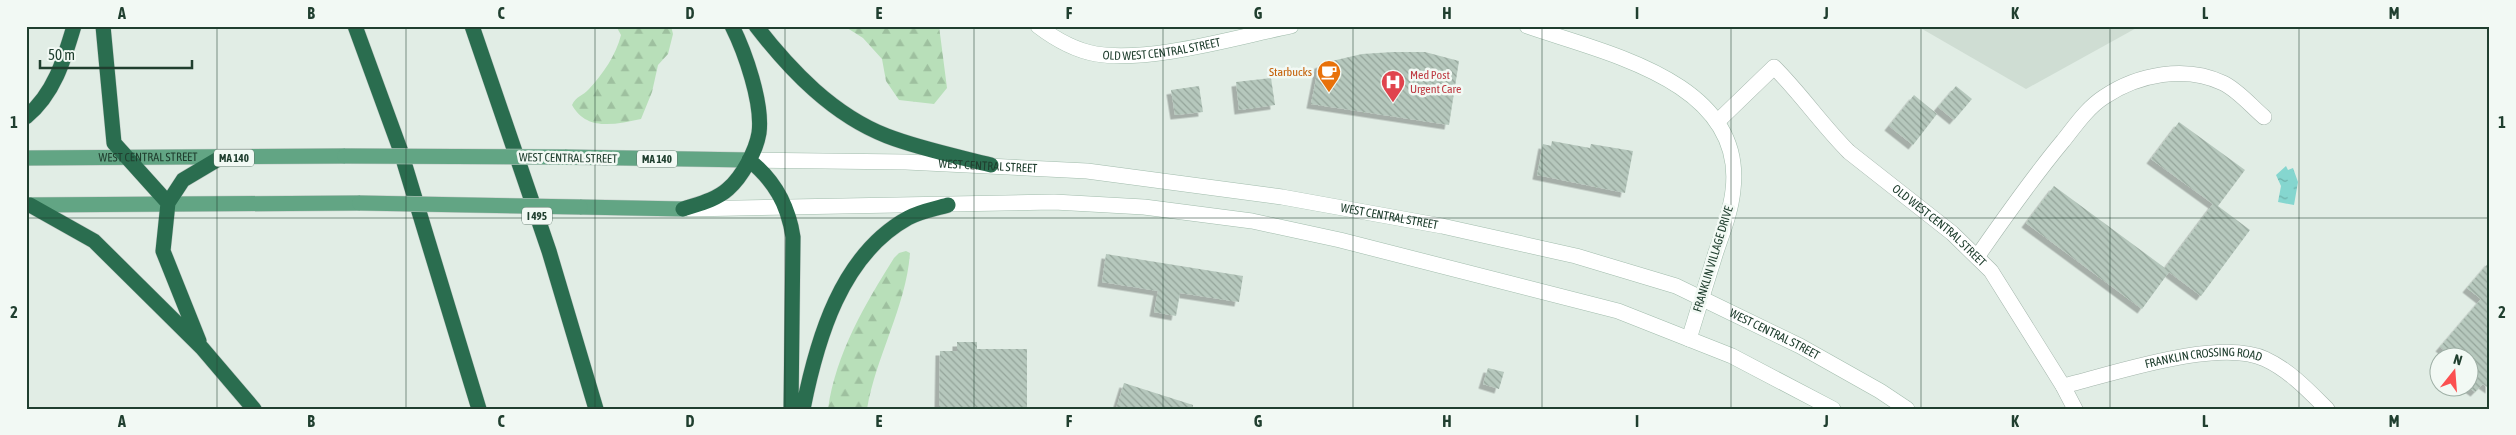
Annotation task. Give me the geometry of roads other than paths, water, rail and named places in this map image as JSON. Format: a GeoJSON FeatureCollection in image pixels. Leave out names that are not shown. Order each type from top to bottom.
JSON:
{"type":"FeatureCollection","features":[{"type":"Feature","properties":{"kind":"highway"},"geometry":{"type":"LineString","coordinates":[[26,116],[36,109],[50,91],[65,57],[74,26]]}},
{"type":"Feature","properties":{"kind":"highway"},"geometry":{"type":"LineString","coordinates":[[103,26],[110,120],[114,143],[123,156],[168,203]]}},
{"type":"Feature","properties":{"kind":"highway"},"geometry":{"type":"LineString","coordinates":[[356,26],[400,149],[479,409]]}},
{"type":"Feature","properties":{"kind":"highway","name":"I 495"},"geometry":{"type":"LineString","coordinates":[[472,26],[548,251],[596,409]]}},
{"type":"Feature","properties":{"kind":"highway"},"geometry":{"type":"LineString","coordinates":[[683,209],[707,201],[728,190],[748,160],[759,132],[756,99],[748,64],[732,26]]}},
{"type":"Feature","properties":{"kind":"highway"},"geometry":{"type":"LineString","coordinates":[[756,26],[778,54],[807,84],[826,100],[870,128],[920,147],[991,165]]}},
{"type":"Feature","properties":{"kind":"highway"},"geometry":{"type":"LineString","coordinates":[[202,348],[163,251],[168,203],[183,180],[220,158]]}},
{"type":"Feature","properties":{"kind":"highway"},"geometry":{"type":"LineString","coordinates":[[748,160],[763,172],[773,184],[786,208],[793,237],[792,409]]}},
{"type":"Feature","properties":{"kind":"highway"},"geometry":{"type":"LineString","coordinates":[[28,205],[94,241],[202,348],[254,409]]}},
{"type":"Feature","properties":{"kind":"highway"},"geometry":{"type":"LineString","coordinates":[[803,409],[825,326],[834,304],[857,266],[885,235],[909,218],[948,205]]}},
{"type":"Feature","properties":{"kind":"main road","name":"OLD WEST CENTRAL STREET"},"geometry":{"type":"LineString","coordinates":[[1038,26],[1058,40],[1084,51],[1125,56],[1170,51],[1292,26]]}},
{"type":"Feature","properties":{"kind":"main road"},"geometry":{"type":"LineString","coordinates":[[1527,26],[1625,60],[1671,80],[1697,99],[1717,122]]}},
{"type":"Feature","properties":{"kind":"main road","name":"OLD WEST CENTRAL STREET"},"geometry":{"type":"LineString","coordinates":[[1717,122],[1774,66],[1798,90],[1835,138],[1849,152],[1945,228],[1977,257],[2003,289],[2063,386],[2075,409]]}},
{"type":"Feature","properties":{"kind":"main road"},"geometry":{"type":"LineString","coordinates":[[1977,257],[2031,180],[2086,112],[2104,96],[2141,79],[2177,73],[2193,74],[2224,84],[2264,117]]}},
{"type":"Feature","properties":{"kind":"main road","name":"FRANKLIN VILLAGE DRIVE"},"geometry":{"type":"LineString","coordinates":[[1689,339],[1726,222],[1734,189],[1733,170],[1728,147],[1717,122]]}},
{"type":"Feature","properties":{"kind":"main road","name":"WEST CENTRAL STREET"},"geometry":{"type":"LineString","coordinates":[[26,158],[345,156],[748,160],[991,165],[1152,179],[1282,196],[1390,215],[1576,256],[1676,286],[1800,346],[1880,391],[1907,409]]}},
{"type":"Feature","properties":{"kind":"main road"},"geometry":{"type":"LineString","coordinates":[[28,205],[360,203],[683,209],[1054,202],[1144,207],[1252,221],[1359,245],[1612,309],[1732,356],[1833,409]]}},
{"type":"Feature","properties":{"kind":"main road","name":"FRANKLIN CROSSING ROAD"},"geometry":{"type":"LineString","coordinates":[[2063,386],[2186,356],[2227,350],[2264,358],[2298,379],[2327,409]]}},
{"type":"Feature","properties":{"kind":"water"},"geometry":{"type":"Polygon","coordinates":[[[2286,166],[2288,170],[2293,168],[2298,182],[2294,205],[2278,202],[2281,186],[2276,175],[2286,166]]]}},
{"type":"Feature","properties":{"kind":"place","name":"Starbucks"},"geometry":{"type":"Point","coordinates":[1329,93]}},
{"type":"Feature","properties":{"kind":"place","name":"Med Post Urgent Care"},"geometry":{"type":"Point","coordinates":[1393,103]}}]}
